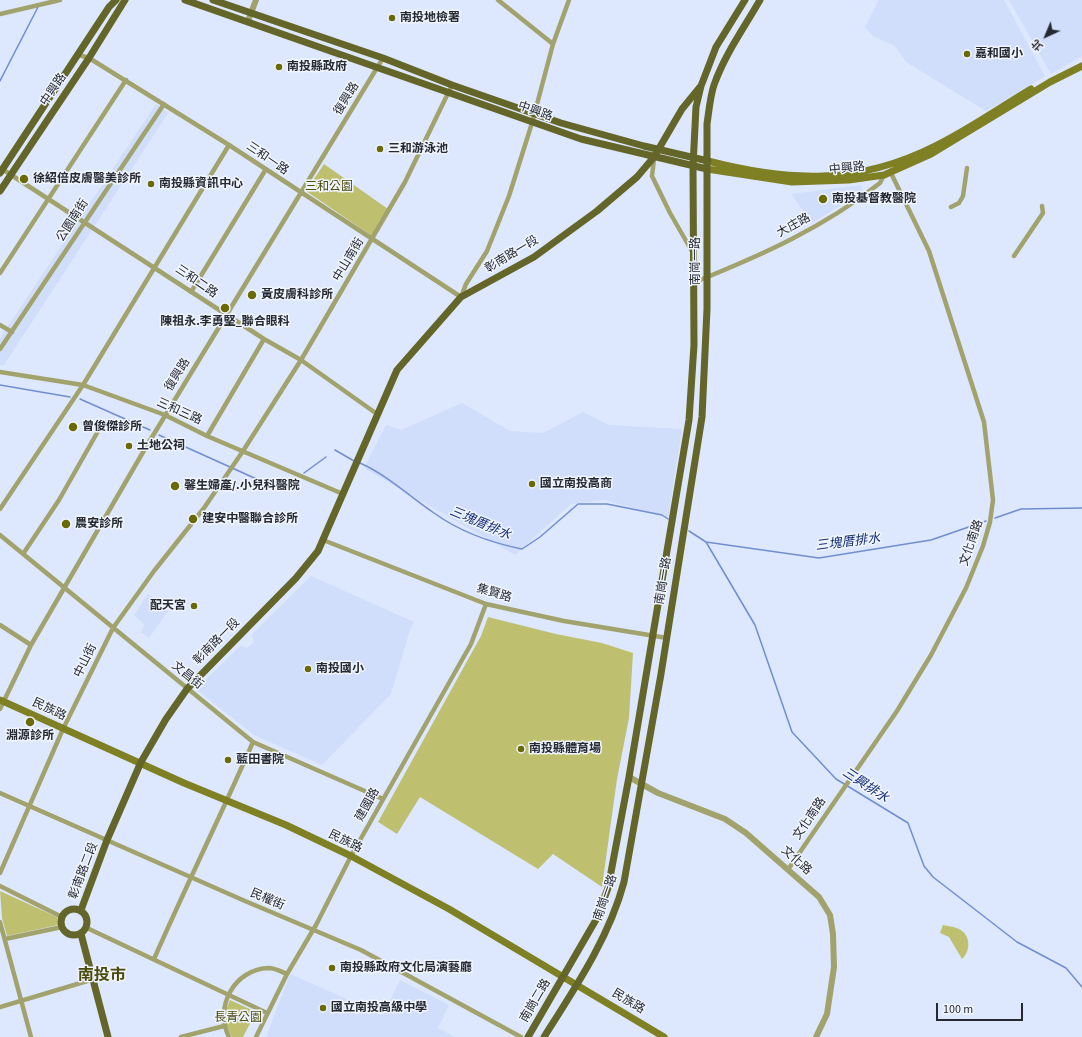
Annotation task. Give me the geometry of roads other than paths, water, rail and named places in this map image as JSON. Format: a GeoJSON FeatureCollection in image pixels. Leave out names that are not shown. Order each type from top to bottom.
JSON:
{"type":"FeatureCollection","features":[{"type":"Feature","properties":{"kind":"main road","name":"中興路"},"geometry":{"type":"LineString","coordinates":[[1,171],[116,0]]}},
{"type":"Feature","properties":{"kind":"main road","name":"中興路"},"geometry":{"type":"LineString","coordinates":[[0,191],[89,58],[124,0]]}},
{"type":"Feature","properties":{"kind":"main road","name":"中興路"},"geometry":{"type":"LineString","coordinates":[[188,0],[532,123],[581,139],[654,157],[694,162],[708,161],[794,177],[822,177],[877,169],[888,171]]}},
{"type":"Feature","properties":{"kind":"main road","name":"中興路"},"geometry":{"type":"LineString","coordinates":[[213,0],[383,58],[452,85],[534,114],[658,150],[694,162],[707,169],[792,182],[849,180],[888,171]]}},
{"type":"Feature","properties":{"kind":"main road","name":"彰南路一段"},"geometry":{"type":"LineString","coordinates":[[694,162],[695,119],[700,86],[716,47],[745,0]]}},
{"type":"Feature","properties":{"kind":"main road"},"geometry":{"type":"LineString","coordinates":[[707,169],[707,124],[714,86],[731,48],[760,0]]}},
{"type":"Feature","properties":{"kind":"main road","name":"大庄路"},"geometry":{"type":"LineString","coordinates":[[888,171],[937,145],[1049,78],[1082,61]]}},
{"type":"Feature","properties":{"kind":"main road","name":"大庄路"},"geometry":{"type":"LineString","coordinates":[[888,171],[931,154],[1050,82],[1082,66]]}},
{"type":"Feature","properties":{"kind":"main road","name":"彰南路一段"},"geometry":{"type":"LineString","coordinates":[[108,840],[141,762],[166,719],[187,689],[296,578],[314,556],[323,540],[397,370],[461,297],[528,260],[591,216],[637,177],[654,157],[682,109],[700,86]]}},
{"type":"Feature","properties":{"kind":"main road"},"geometry":{"type":"LineString","coordinates":[[53,94],[61,99]]}},
{"type":"Feature","properties":{"kind":"main road","name":"南崗一路"},"geometry":{"type":"LineString","coordinates":[[563,976],[596,918],[608,888],[629,777],[689,420],[693,374],[695,282],[694,162]]}},
{"type":"Feature","properties":{"kind":"main road","name":"南崗一路"},"geometry":{"type":"LineString","coordinates":[[576,984],[605,933],[618,905],[624,882],[643,783],[668,638],[702,417],[707,317],[707,169]]}},
{"type":"Feature","properties":{"kind":"main road","name":"民族路"},"geometry":{"type":"LineString","coordinates":[[2,700],[63,729],[141,762],[184,783],[286,826],[351,856],[437,902],[664,1037]]}},
{"type":"Feature","properties":{"kind":"main road","name":"彰南路二段"},"geometry":{"type":"LineString","coordinates":[[81,910],[108,840]]}},
{"type":"Feature","properties":{"kind":"main road","name":"彰南路二段"},"geometry":{"type":"LineString","coordinates":[[62,917],[70,909],[81,910],[88,919],[87,928]]}},
{"type":"Feature","properties":{"kind":"main road"},"geometry":{"type":"LineString","coordinates":[[62,917],[62,927],[64,931],[72,936],[81,934],[87,928]]}},
{"type":"Feature","properties":{"kind":"main road"},"geometry":{"type":"LineString","coordinates":[[81,934],[108,1037]]}},
{"type":"Feature","properties":{"kind":"main road","name":"南崗二路"},"geometry":{"type":"LineString","coordinates":[[528,1037],[563,976]]}},
{"type":"Feature","properties":{"kind":"main road","name":"南崗二路"},"geometry":{"type":"LineString","coordinates":[[544,1037],[576,984]]}},
{"type":"Feature","properties":{"kind":"street"},"geometry":{"type":"LineString","coordinates":[[0,14],[60,0]]}},
{"type":"Feature","properties":{"kind":"street"},"geometry":{"type":"LineString","coordinates":[[248,21],[252,14],[256,0]]}},
{"type":"Feature","properties":{"kind":"street"},"geometry":{"type":"LineString","coordinates":[[498,0],[504,2],[553,44]]}},
{"type":"Feature","properties":{"kind":"street"},"geometry":{"type":"LineString","coordinates":[[461,297],[466,284],[487,251],[509,196],[532,123],[553,44],[569,0]]}},
{"type":"Feature","properties":{"kind":"street","name":"三和一路"},"geometry":{"type":"LineString","coordinates":[[79,55],[89,58],[164,104],[461,297]]}},
{"type":"Feature","properties":{"kind":"street","name":"復興路"},"geometry":{"type":"LineString","coordinates":[[0,709],[2,700],[63,588],[165,415],[383,58]]}},
{"type":"Feature","properties":{"kind":"street"},"geometry":{"type":"LineString","coordinates":[[0,273],[47,198],[126,80]]}},
{"type":"Feature","properties":{"kind":"street","name":"中山南街"},"geometry":{"type":"LineString","coordinates":[[224,478],[243,451],[300,360],[372,240],[405,182],[452,85]]}},
{"type":"Feature","properties":{"kind":"street","name":"公園南街"},"geometry":{"type":"LineString","coordinates":[[0,349],[164,104]]}},
{"type":"Feature","properties":{"kind":"street"},"geometry":{"type":"LineString","coordinates":[[0,509],[83,386],[228,145]]}},
{"type":"Feature","properties":{"kind":"street"},"geometry":{"type":"LineString","coordinates":[[654,157],[652,176],[670,213],[695,254]]}},
{"type":"Feature","properties":{"kind":"street"},"geometry":{"type":"LineString","coordinates":[[950,207],[959,203],[963,196],[968,168]]}},
{"type":"Feature","properties":{"kind":"street"},"geometry":{"type":"LineString","coordinates":[[191,292],[266,170]]}},
{"type":"Feature","properties":{"kind":"street","name":"三和二路"},"geometry":{"type":"LineString","coordinates":[[1,171],[11,175],[264,339],[300,360],[377,414]]}},
{"type":"Feature","properties":{"kind":"street","name":"大庄路"},"geometry":{"type":"LineString","coordinates":[[695,282],[777,248],[829,219],[880,183],[888,171]]}},
{"type":"Feature","properties":{"kind":"street","name":"文化南路"},"geometry":{"type":"LineString","coordinates":[[789,868],[897,711],[931,655],[966,588],[983,546],[990,522],[993,500],[984,422],[934,265],[915,220],[888,171]]}},
{"type":"Feature","properties":{"kind":"street"},"geometry":{"type":"LineString","coordinates":[[1014,256],[1043,213],[1042,206]]}},
{"type":"Feature","properties":{"kind":"street"},"geometry":{"type":"LineString","coordinates":[[0,325],[12,332]]}},
{"type":"Feature","properties":{"kind":"street"},"geometry":{"type":"LineString","coordinates":[[206,436],[264,339]]}},
{"type":"Feature","properties":{"kind":"street","name":"三和三路"},"geometry":{"type":"LineString","coordinates":[[0,372],[83,386],[165,415],[206,436],[343,494]]}},
{"type":"Feature","properties":{"kind":"street"},"geometry":{"type":"LineString","coordinates":[[23,554],[59,500],[97,433]]}},
{"type":"Feature","properties":{"kind":"street","name":"中山街"},"geometry":{"type":"LineString","coordinates":[[0,873],[63,729],[113,628],[154,571],[204,508],[224,478]]}},
{"type":"Feature","properties":{"kind":"street","name":"文昌街"},"geometry":{"type":"LineString","coordinates":[[0,536],[253,742],[383,799]]}},
{"type":"Feature","properties":{"kind":"street","name":"集賢路"},"geometry":{"type":"LineString","coordinates":[[323,540],[486,604],[572,622],[668,638]]}},
{"type":"Feature","properties":{"kind":"street","name":"建國路"},"geometry":{"type":"LineString","coordinates":[[256,1037],[287,974],[313,930],[351,856],[471,644],[486,604]]}},
{"type":"Feature","properties":{"kind":"street"},"geometry":{"type":"LineString","coordinates":[[0,625],[31,645]]}},
{"type":"Feature","properties":{"kind":"street"},"geometry":{"type":"LineString","coordinates":[[154,960],[190,876],[228,801],[253,742]]}},
{"type":"Feature","properties":{"kind":"street","name":"文化路"},"geometry":{"type":"LineString","coordinates":[[629,777],[643,783],[658,793],[725,819],[746,833],[789,868],[820,897],[830,915],[835,958],[834,974],[827,1014],[816,1037]]}},
{"type":"Feature","properties":{"kind":"street","name":"民權街"},"geometry":{"type":"LineString","coordinates":[[0,793],[361,950],[521,1037]]}},
{"type":"Feature","properties":{"kind":"street"},"geometry":{"type":"LineString","coordinates":[[0,886],[62,917]]}},
{"type":"Feature","properties":{"kind":"street"},"geometry":{"type":"LineString","coordinates":[[0,922],[31,1037]]}},
{"type":"Feature","properties":{"kind":"street"},"geometry":{"type":"LineString","coordinates":[[5,938],[62,927]]}},
{"type":"Feature","properties":{"kind":"street"},"geometry":{"type":"LineString","coordinates":[[87,928],[267,1013]]}},
{"type":"Feature","properties":{"kind":"street"},"geometry":{"type":"LineString","coordinates":[[229,1037],[224,1026],[222,1016],[229,995],[238,981],[254,971],[271,968],[287,974]]}},
{"type":"Feature","properties":{"kind":"street"},"geometry":{"type":"LineString","coordinates":[[0,1006],[94,979]]}},
{"type":"Feature","properties":{"kind":"street"},"geometry":{"type":"LineString","coordinates":[[181,1037],[224,1026]]}},
{"type":"Feature","properties":{"kind":"waterway"},"geometry":{"type":"LineString","coordinates":[[0,81],[38,7]]}},
{"type":"Feature","properties":{"kind":"waterway","name":"三塊厝排水"},"geometry":{"type":"LineString","coordinates":[[0,385],[70,397]]}},
{"type":"Feature","properties":{"kind":"waterway","name":"三塊厝排水"},"geometry":{"type":"LineString","coordinates":[[80,399],[150,430]]}},
{"type":"Feature","properties":{"kind":"waterway","name":"三塊厝排水"},"geometry":{"type":"LineString","coordinates":[[159,435],[261,481],[288,486],[296,480]]}},
{"type":"Feature","properties":{"kind":"waterway","name":"三塊厝排水"},"geometry":{"type":"LineString","coordinates":[[335,450],[354,461]]}},
{"type":"Feature","properties":{"kind":"waterway","name":"三塊厝排水"},"geometry":{"type":"LineString","coordinates":[[304,473],[326,457]]}},
{"type":"Feature","properties":{"kind":"waterway","name":"三塊厝排水"},"geometry":{"type":"LineString","coordinates":[[360,463],[379,473],[434,513],[465,531],[488,540],[522,549],[540,537],[578,504],[607,504],[662,515],[668,519]]}},
{"type":"Feature","properties":{"kind":"waterway","name":"三塊厝排水"},"geometry":{"type":"LineString","coordinates":[[995,518],[1021,509],[1082,508]]}},
{"type":"Feature","properties":{"kind":"waterway","name":"三塊厝排水"},"geometry":{"type":"LineString","coordinates":[[689,531],[706,542],[819,558],[931,540],[986,521]]}},
{"type":"Feature","properties":{"kind":"waterway","name":"三興排水"},"geometry":{"type":"LineString","coordinates":[[706,542],[755,625],[792,732],[836,779],[908,823],[924,866],[933,877],[1017,942],[1066,968],[1082,987]]}},
{"type":"Feature","properties":{"kind":"place","name":"南投地檢署"},"geometry":{"type":"Point","coordinates":[392,18]}},
{"type":"Feature","properties":{"kind":"place","name":"嘉和國小"},"geometry":{"type":"Point","coordinates":[967,54]}},
{"type":"Feature","properties":{"kind":"place","name":"南投縣政府"},"geometry":{"type":"Point","coordinates":[279,67]}},
{"type":"Feature","properties":{"kind":"place","name":"三和游泳池"},"geometry":{"type":"Point","coordinates":[380,149]}},
{"type":"Feature","properties":{"kind":"place","name":"徐紹倍皮膚醫美診所"},"geometry":{"type":"Point","coordinates":[24,179]}},
{"type":"Feature","properties":{"kind":"place","name":"南投縣資訊中心"},"geometry":{"type":"Point","coordinates":[151,184]}},
{"type":"Feature","properties":{"kind":"place","name":"南投基督教醫院"},"geometry":{"type":"Point","coordinates":[823,199]}},
{"type":"Feature","properties":{"kind":"place","name":"黃皮膚科診所"},"geometry":{"type":"Point","coordinates":[252,295]}},
{"type":"Feature","properties":{"kind":"place","name":"陳祖永.李勇堅_聯合眼科"},"geometry":{"type":"Point","coordinates":[225,308]}},
{"type":"Feature","properties":{"kind":"place","name":"曾俊傑診所"},"geometry":{"type":"Point","coordinates":[73,427]}},
{"type":"Feature","properties":{"kind":"place","name":"土地公祠"},"geometry":{"type":"Point","coordinates":[129,446]}},
{"type":"Feature","properties":{"kind":"place","name":"國立南投高商"},"geometry":{"type":"Point","coordinates":[532,484]}},
{"type":"Feature","properties":{"kind":"place","name":"馨生婦產/.小兒科醫院"},"geometry":{"type":"Point","coordinates":[175,486]}},
{"type":"Feature","properties":{"kind":"place","name":"建安中醫聯合診所"},"geometry":{"type":"Point","coordinates":[193,519]}},
{"type":"Feature","properties":{"kind":"place","name":"農安診所"},"geometry":{"type":"Point","coordinates":[66,524]}},
{"type":"Feature","properties":{"kind":"place","name":"配天宮"},"geometry":{"type":"Point","coordinates":[194,606]}},
{"type":"Feature","properties":{"kind":"place","name":"南投國小"},"geometry":{"type":"Point","coordinates":[308,669]}},
{"type":"Feature","properties":{"kind":"place","name":"淵源診所"},"geometry":{"type":"Point","coordinates":[30,722]}},
{"type":"Feature","properties":{"kind":"place","name":"南投縣體育場"},"geometry":{"type":"Point","coordinates":[521,749]}},
{"type":"Feature","properties":{"kind":"place","name":"藍田書院"},"geometry":{"type":"Point","coordinates":[228,760]}},
{"type":"Feature","properties":{"kind":"place","name":"南投縣政府文化局演藝廳"},"geometry":{"type":"Point","coordinates":[332,968]}},
{"type":"Feature","properties":{"kind":"place","name":"國立南投高級中學"},"geometry":{"type":"Point","coordinates":[323,1008]}},
{"type":"Feature","properties":{"kind":"district","name":"南投市"},"geometry":{"type":"Point","coordinates":[102,976]}},
{"type":"Feature","properties":{"kind":"park label","name":"三和公園"},"geometry":{"type":"Point","coordinates":[329,187]}},
{"type":"Feature","properties":{"kind":"park label","name":"長青公園"},"geometry":{"type":"Point","coordinates":[238,1018]}}]}
